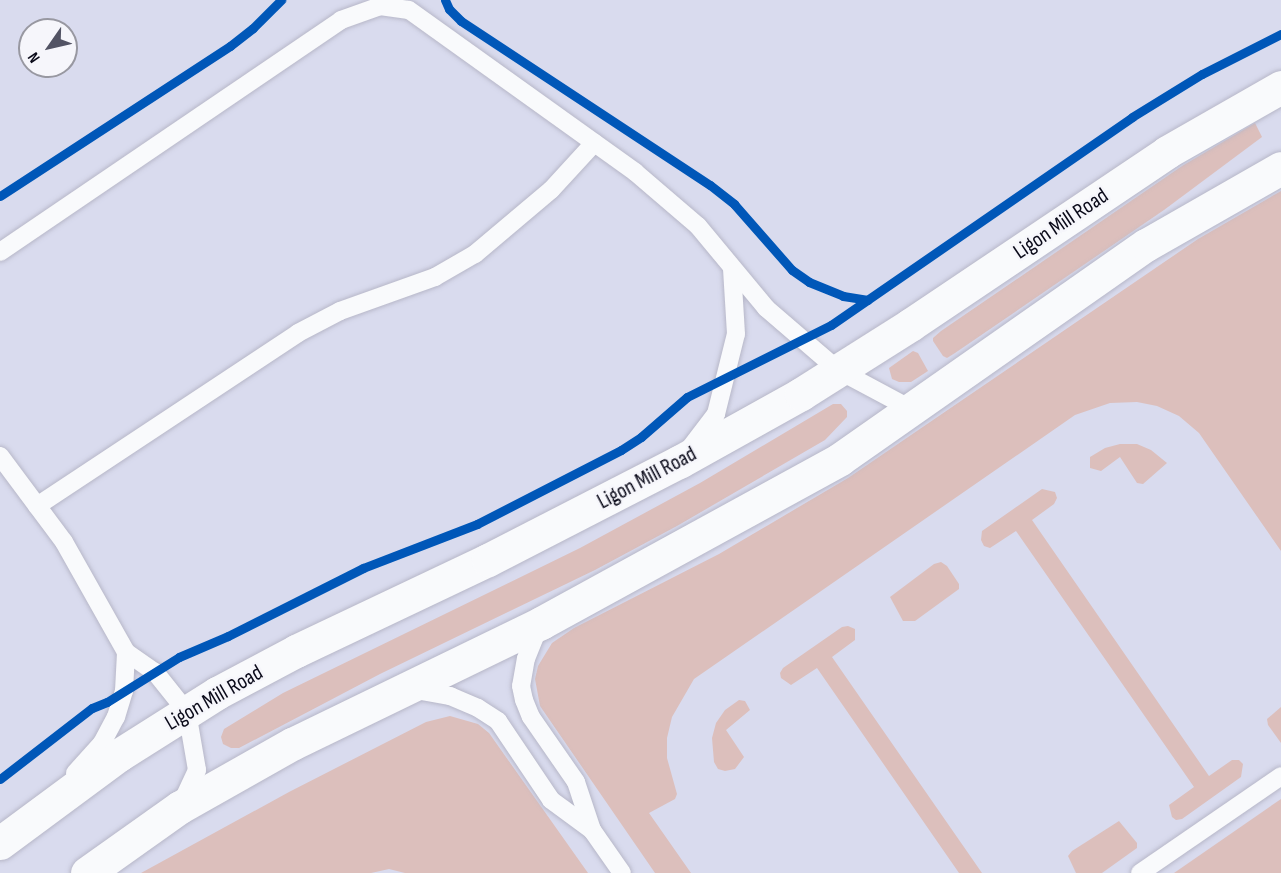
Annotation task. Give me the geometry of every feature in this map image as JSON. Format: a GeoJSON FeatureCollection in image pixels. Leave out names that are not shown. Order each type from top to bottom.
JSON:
{"type":"FeatureCollection","features":[{"type":"Feature","properties":{"kind":"main road","name":"Ligon Mill Road"},"geometry":{"type":"LineString","coordinates":[[0,843],[119,755],[187,712],[296,651],[488,560],[679,462],[801,394],[1167,152],[1281,87]]}},
{"type":"Feature","properties":{"kind":"main road"},"geometry":{"type":"LineString","coordinates":[[87,873],[180,807],[292,744],[541,622],[840,459],[1146,245],[1281,168]]}},
{"type":"Feature","properties":{"kind":"lane"},"geometry":{"type":"LineString","coordinates":[[0,252],[341,20],[380,6],[409,10],[635,172],[698,226],[766,308],[838,370],[911,409]]}},
{"type":"Feature","properties":{"kind":"lane"},"geometry":{"type":"LineString","coordinates":[[37,506],[297,333],[340,311],[435,277],[475,254],[551,190],[594,143]]}},
{"type":"Feature","properties":{"kind":"lane"},"geometry":{"type":"LineString","coordinates":[[679,462],[716,414],[736,334],[732,269]]}},
{"type":"Feature","properties":{"kind":"lane"},"geometry":{"type":"LineString","coordinates":[[0,456],[64,542],[126,652],[155,672],[187,712],[197,770],[180,807]]}},
{"type":"Feature","properties":{"kind":"lane"},"geometry":{"type":"LineString","coordinates":[[541,622],[526,658],[522,686],[524,700],[531,717],[576,782],[592,830],[622,873]]}},
{"type":"Feature","properties":{"kind":"lane"},"geometry":{"type":"LineString","coordinates":[[38,814],[102,743],[117,717],[124,691],[126,652]]}},
{"type":"Feature","properties":{"kind":"lane"},"geometry":{"type":"LineString","coordinates":[[407,688],[450,696],[478,708],[498,722],[551,800],[592,830]]}},
{"type":"Feature","properties":{"kind":"lane"},"geometry":{"type":"LineString","coordinates":[[1140,873],[1281,776]]}},
{"type":"Feature","properties":{"kind":"shaded area"},"geometry":{"type":"Polygon","coordinates":[[[1255,123],[1262,137],[1164,210],[955,353],[947,358],[943,356],[933,341],[933,338],[941,331],[1182,166],[1255,123]]]}},
{"type":"Feature","properties":{"kind":"shaded area"},"geometry":{"type":"Polygon","coordinates":[[[1281,191],[1281,551],[1199,433],[1179,416],[1157,406],[1137,402],[1110,403],[1075,415],[694,679],[672,717],[667,738],[667,758],[677,794],[675,799],[649,813],[691,873],[655,873],[540,706],[535,679],[538,666],[552,643],[574,628],[719,554],[848,478],[1198,239],[1281,191]]]}},
{"type":"Feature","properties":{"kind":"shaded area"},"geometry":{"type":"Polygon","coordinates":[[[913,351],[918,353],[928,371],[911,382],[899,382],[892,379],[889,368],[913,351]]]}},
{"type":"Feature","properties":{"kind":"shaded area"},"geometry":{"type":"Polygon","coordinates":[[[833,404],[841,404],[847,411],[847,417],[825,440],[677,526],[595,570],[380,674],[239,748],[231,748],[223,744],[221,737],[224,729],[283,693],[580,548],[700,483],[833,404]]]}},
{"type":"Feature","properties":{"kind":"shaded area"},"geometry":{"type":"Polygon","coordinates":[[[1120,444],[1137,444],[1151,450],[1167,463],[1143,484],[1137,483],[1120,457],[1101,471],[1090,468],[1090,457],[1105,448],[1120,444]]]}},
{"type":"Feature","properties":{"kind":"shaded area"},"geometry":{"type":"Polygon","coordinates":[[[1042,489],[1055,492],[1057,498],[1054,504],[1032,520],[1209,776],[1232,760],[1239,760],[1243,764],[1241,777],[1182,819],[1176,820],[1172,817],[1169,805],[1194,787],[1016,531],[990,548],[984,546],[981,540],[982,531],[1042,489]]]}},
{"type":"Feature","properties":{"kind":"shaded area"},"geometry":{"type":"Polygon","coordinates":[[[941,562],[947,566],[959,584],[959,589],[915,621],[903,621],[890,597],[934,564],[941,562]]]}},
{"type":"Feature","properties":{"kind":"shaded area"},"geometry":{"type":"Polygon","coordinates":[[[848,626],[855,629],[855,640],[832,657],[982,873],[959,873],[817,668],[791,685],[781,678],[780,673],[783,668],[842,627],[848,626]]]}},
{"type":"Feature","properties":{"kind":"shaded area"},"geometry":{"type":"Polygon","coordinates":[[[739,700],[745,701],[750,710],[726,730],[744,757],[735,769],[725,771],[718,769],[714,762],[712,738],[716,723],[725,710],[739,700]]]}},
{"type":"Feature","properties":{"kind":"shaded area"},"geometry":{"type":"Polygon","coordinates":[[[1281,707],[1281,743],[1268,725],[1267,719],[1281,707]]]}},
{"type":"Feature","properties":{"kind":"shaded area"},"geometry":{"type":"Polygon","coordinates":[[[450,716],[478,724],[489,733],[588,873],[405,873],[389,869],[371,873],[141,873],[289,792],[426,722],[450,716]]]}},
{"type":"Feature","properties":{"kind":"shaded area"},"geometry":{"type":"Polygon","coordinates":[[[1281,799],[1281,873],[1174,873],[1281,799]]]}},
{"type":"Feature","properties":{"kind":"shaded area"},"geometry":{"type":"Polygon","coordinates":[[[1119,821],[1137,843],[1137,848],[1102,873],[1076,873],[1068,856],[1072,851],[1119,821]]]}},
{"type":"Feature","properties":{"kind":"cycle path"},"geometry":{"type":"LineString","coordinates":[[0,196],[230,46],[253,28],[281,0]]}},
{"type":"Feature","properties":{"kind":"cycle path"},"geometry":{"type":"LineString","coordinates":[[445,0],[449,9],[461,21],[710,185],[734,204],[792,270],[809,282],[843,296],[868,300]]}},
{"type":"Feature","properties":{"kind":"cycle path"},"geometry":{"type":"LineString","coordinates":[[0,779],[92,708],[107,702],[179,657],[228,636],[363,568],[477,524],[621,450],[641,437],[687,397],[831,325],[1132,117],[1202,74],[1281,34]]}}]}
